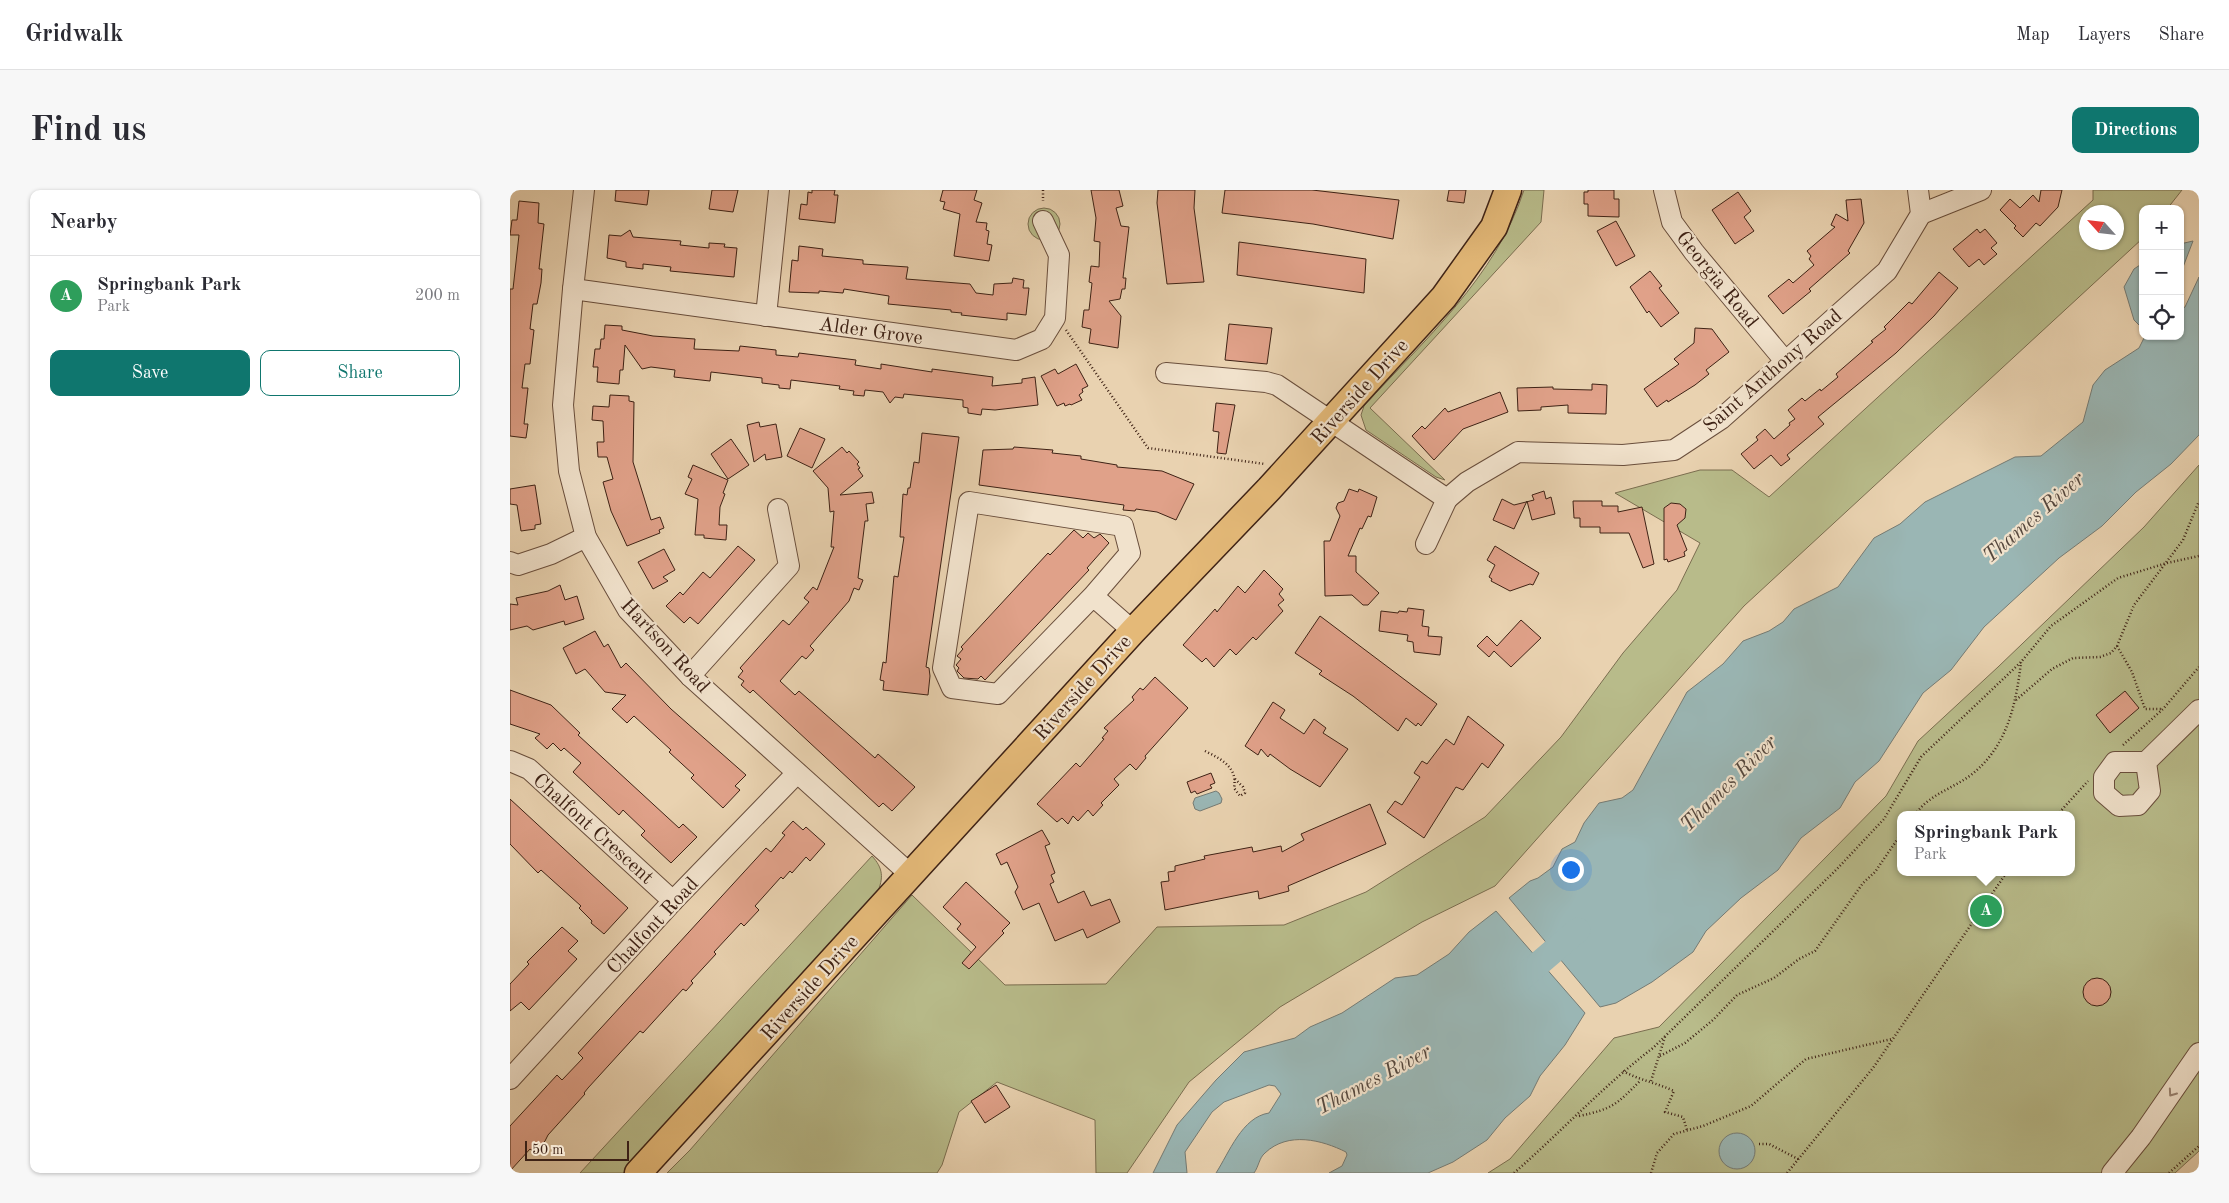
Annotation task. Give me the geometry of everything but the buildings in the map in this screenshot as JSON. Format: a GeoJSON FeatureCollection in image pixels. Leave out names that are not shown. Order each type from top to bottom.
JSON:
{"type":"FeatureCollection","features":[{"type":"Feature","properties":{"kind":"main road","name":"Riverside Drive"},"geometry":{"type":"LineString","coordinates":[[638,1173],[1133,631],[1284,473],[1444,297],[1494,227],[1508,190]]}},
{"type":"Feature","properties":{"kind":"street","name":"Hartson Road"},"geometry":{"type":"LineString","coordinates":[[584,190],[563,405],[569,471],[586,537],[628,610],[690,676],[911,875]]}},
{"type":"Feature","properties":{"kind":"street"},"geometry":{"type":"LineString","coordinates":[[766,316],[778,190]]}},
{"type":"Feature","properties":{"kind":"street","name":"Georgia Road"},"geometry":{"type":"LineString","coordinates":[[1664,190],[1672,222],[1694,252],[1784,361]]}},
{"type":"Feature","properties":{"kind":"street"},"geometry":{"type":"LineString","coordinates":[[1918,190],[1921,214],[1981,190]]}},
{"type":"Feature","properties":{"kind":"street","name":"Saint Anthony Road"},"geometry":{"type":"LineString","coordinates":[[1426,544],[1447,499],[1467,482],[1518,452],[1623,455],[1674,450],[1721,419],[1887,271],[1921,214]]}},
{"type":"Feature","properties":{"kind":"street","name":"Alder Grove"},"geometry":{"type":"LineString","coordinates":[[573,289],[1016,350],[1042,339],[1055,318],[1059,255],[1043,221]]}},
{"type":"Feature","properties":{"kind":"street"},"geometry":{"type":"LineString","coordinates":[[1166,373],[1266,382],[1277,385],[1447,499]]}},
{"type":"Feature","properties":{"kind":"street"},"geometry":{"type":"LineString","coordinates":[[969,502],[1122,526],[1130,553],[1093,596],[998,694],[952,688],[943,668],[969,502]]}},
{"type":"Feature","properties":{"kind":"street"},"geometry":{"type":"LineString","coordinates":[[690,676],[789,566],[778,509]]}},
{"type":"Feature","properties":{"kind":"street"},"geometry":{"type":"LineString","coordinates":[[510,562],[518,565],[551,554],[586,537]]}},
{"type":"Feature","properties":{"kind":"street"},"geometry":{"type":"LineString","coordinates":[[1093,596],[1133,631]]}},
{"type":"Feature","properties":{"kind":"street"},"geometry":{"type":"LineString","coordinates":[[2146,762],[2199,710]]}},
{"type":"Feature","properties":{"kind":"street","name":"Chalfont Crescent"},"geometry":{"type":"LineString","coordinates":[[510,761],[529,769],[674,901]]}},
{"type":"Feature","properties":{"kind":"street","name":"Chalfont Road"},"geometry":{"type":"LineString","coordinates":[[510,1079],[674,901],[797,773]]}},
{"type":"Feature","properties":{"kind":"street"},"geometry":{"type":"LineString","coordinates":[[2112,1173],[2141,1137],[2199,1053]]}},
{"type":"Feature","properties":{"kind":"path"},"geometry":{"type":"LineString","coordinates":[[1043,190],[1043,200]]}},
{"type":"Feature","properties":{"kind":"path"},"geometry":{"type":"LineString","coordinates":[[1055,318],[1065,328],[1148,448],[1274,466],[1284,473]]}},
{"type":"Feature","properties":{"kind":"path"},"geometry":{"type":"LineString","coordinates":[[2016,700],[2052,669],[2073,658],[2100,657],[2111,653],[2117,646],[2134,605],[2167,563],[2182,540],[2199,501]]}},
{"type":"Feature","properties":{"kind":"path"},"geometry":{"type":"LineString","coordinates":[[1514,1173],[1623,1071],[1666,1035],[1836,870],[1884,819],[1921,757],[2021,662],[2051,626],[2118,578],[2167,563],[2199,556]]}},
{"type":"Feature","properties":{"kind":"path"},"geometry":{"type":"LineString","coordinates":[[2117,646],[2132,672],[2146,708],[2163,709]]}},
{"type":"Feature","properties":{"kind":"path"},"geometry":{"type":"LineString","coordinates":[[1917,811],[1922,804],[1971,775],[1998,747],[2016,700],[2021,662]]}},
{"type":"Feature","properties":{"kind":"path"},"geometry":{"type":"LineString","coordinates":[[2119,748],[2163,709],[2199,667]]}},
{"type":"Feature","properties":{"kind":"path"},"geometry":{"type":"LineString","coordinates":[[1205,751],[1228,764],[1235,779],[1243,786],[1245,794],[1242,796],[1234,788],[1235,779]]}},
{"type":"Feature","properties":{"kind":"path"},"geometry":{"type":"LineString","coordinates":[[2061,811],[2090,779]]}},
{"type":"Feature","properties":{"kind":"path"},"geometry":{"type":"LineString","coordinates":[[1660,1056],[1685,1043],[1713,1020],[1737,995],[1774,978],[1799,959],[1815,951],[1863,883],[1875,872],[1897,840]]}},
{"type":"Feature","properties":{"kind":"path"},"geometry":{"type":"LineString","coordinates":[[1787,1173],[1800,1160],[1873,1068],[2004,876]]}},
{"type":"Feature","properties":{"kind":"path"},"geometry":{"type":"LineString","coordinates":[[1652,1081],[1666,1035]]}},
{"type":"Feature","properties":{"kind":"path"},"geometry":{"type":"LineString","coordinates":[[1651,1173],[1657,1153],[1674,1134],[1751,1106],[1806,1059],[1893,1039]]}},
{"type":"Feature","properties":{"kind":"path"},"geometry":{"type":"LineString","coordinates":[[1623,1071],[1641,1080],[1652,1081],[1674,1091],[1665,1112],[1683,1117],[1687,1130]]}},
{"type":"Feature","properties":{"kind":"path"},"geometry":{"type":"LineString","coordinates":[[1577,1116],[1604,1110],[1616,1105],[1641,1080]]}},
{"type":"Feature","properties":{"kind":"path"},"geometry":{"type":"LineString","coordinates":[[1759,1144],[1769,1144],[1800,1160]]}},
{"type":"Feature","properties":{"kind":"path"},"geometry":{"type":"LineString","coordinates":[[2169,1173],[2199,1146]]}},
{"type":"Feature","properties":{"kind":"green space"},"geometry":{"type":"Polygon","coordinates":[[[1524,190],[1544,190],[1541,222],[1370,408],[1445,480],[1436,477],[1366,430],[1361,415],[1364,406],[1434,332],[1477,279],[1496,251],[1512,222],[1524,190]]]}},
{"type":"Feature","properties":{"kind":"green space"},"geometry":{"type":"Polygon","coordinates":[[[2093,190],[2182,190],[2170,205],[2139,205],[2139,242],[1744,606],[1495,886],[1422,922],[1280,1007],[1189,1082],[1127,1173],[1096,1173],[1095,1120],[997,1082],[959,1112],[942,1165],[937,1173],[667,1173],[690,1150],[912,895],[1005,985],[1106,984],[1157,927],[1284,925],[1366,892],[1485,817],[1561,737],[1623,653],[1677,590],[1700,543],[1615,493],[1700,470],[1732,470],[1769,497],[2079,213],[2079,250],[2124,250],[2124,205],[2088,205],[2093,200],[2093,190]]]}},
{"type":"Feature","properties":{"kind":"green space"},"geometry":{"type":"Polygon","coordinates":[[[1044,208],[1050,209],[1055,213],[1059,218],[1059,230],[1055,235],[1050,239],[1044,240],[1038,239],[1033,235],[1029,230],[1028,224],[1029,218],[1033,213],[1038,209],[1044,208]]]}},
{"type":"Feature","properties":{"kind":"green space"},"geometry":{"type":"Polygon","coordinates":[[[2199,465],[2199,1151],[2175,1173],[1488,1173],[1510,1159],[1614,1038],[1659,1027],[1886,796],[1918,741],[2144,527],[2199,465]]]}},
{"type":"Feature","properties":{"kind":"green space"},"geometry":{"type":"Polygon","coordinates":[[[872,856],[881,873],[881,883],[877,893],[623,1173],[580,1173],[872,856]]]}},
{"type":"Feature","properties":{"kind":"water"},"geometry":{"type":"Polygon","coordinates":[[[2193,241],[2184,265],[2184,250],[2184,243],[2193,241]]]}},
{"type":"Feature","properties":{"kind":"water"},"geometry":{"type":"Polygon","coordinates":[[[2139,266],[2139,325],[2134,320],[2124,287],[2134,269],[2139,266]]]}},
{"type":"Feature","properties":{"kind":"water"},"geometry":{"type":"Polygon","coordinates":[[[2199,277],[2199,435],[2171,464],[2136,492],[2102,526],[2059,558],[1984,627],[1951,670],[1923,693],[1879,761],[1855,782],[1840,808],[1801,838],[1778,870],[1741,898],[1706,931],[1693,952],[1652,982],[1616,1003],[1600,1007],[1509,898],[1530,881],[1538,878],[1553,867],[1562,849],[1575,842],[1584,823],[1599,803],[1622,798],[1633,790],[1687,692],[1723,664],[1743,641],[1769,631],[1783,622],[1794,609],[1838,587],[1874,538],[1900,524],[1925,502],[2015,457],[2041,456],[2083,422],[2093,385],[2105,370],[2139,348],[2143,340],[2184,340],[2185,307],[2199,277]]]}},
{"type":"Feature","properties":{"kind":"water"},"geometry":{"type":"Polygon","coordinates":[[[1216,791],[1222,799],[1221,803],[1200,811],[1195,809],[1193,803],[1195,798],[1216,791]]]}},
{"type":"Feature","properties":{"kind":"water"},"geometry":{"type":"Polygon","coordinates":[[[1496,911],[1585,1013],[1565,1045],[1540,1076],[1530,1096],[1505,1118],[1487,1140],[1453,1162],[1428,1173],[1329,1173],[1342,1166],[1347,1155],[1346,1152],[1316,1141],[1294,1140],[1274,1146],[1263,1155],[1254,1173],[1216,1173],[1231,1146],[1244,1128],[1251,1121],[1269,1113],[1281,1094],[1275,1086],[1269,1085],[1224,1102],[1212,1112],[1185,1152],[1187,1173],[1153,1173],[1177,1125],[1216,1080],[1244,1052],[1295,1038],[1310,1027],[1342,1013],[1395,978],[1417,975],[1449,954],[1469,932],[1496,911]]]}},
{"type":"Feature","properties":{"kind":"water"},"geometry":{"type":"Polygon","coordinates":[[[1737,1133],[1750,1138],[1755,1151],[1750,1164],[1737,1169],[1724,1164],[1719,1151],[1724,1138],[1737,1133]]]}},
{"type":"Feature","properties":{"kind":"waterway","name":"Thames River"},"geometry":{"type":"LineString","coordinates":[[1516,983],[1578,930]]}},
{"type":"Feature","properties":{"kind":"place","name":"Springbank Park"},"geometry":{"type":"Point","coordinates":[1986,911]}}]}
